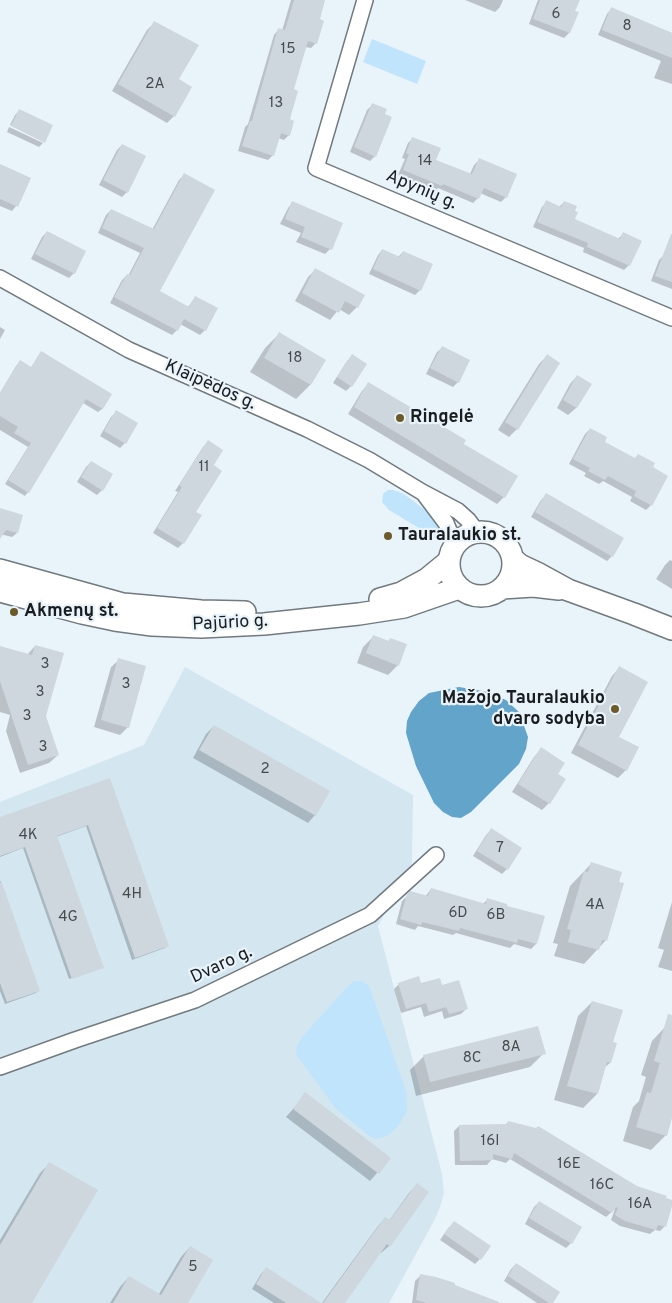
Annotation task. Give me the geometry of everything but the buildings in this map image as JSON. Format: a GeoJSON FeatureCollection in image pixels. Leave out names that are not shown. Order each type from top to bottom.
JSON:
{"type":"FeatureCollection","features":[{"type":"Feature","properties":{"kind":"main road","name":"Pajūrio g."},"geometry":{"type":"LineString","coordinates":[[0,570],[123,604],[201,611],[281,610],[381,598],[401,593],[426,579],[452,553],[461,539],[477,532]]}},
{"type":"Feature","properties":{"kind":"main road"},"geometry":{"type":"LineString","coordinates":[[452,553],[450,571],[453,580],[459,588],[476,596],[486,596],[502,588],[509,580],[513,570],[510,550],[497,536],[477,532]]}},
{"type":"Feature","properties":{"kind":"main road"},"geometry":{"type":"LineString","coordinates":[[513,560],[568,590],[672,629]]}},
{"type":"Feature","properties":{"kind":"main road"},"geometry":{"type":"LineString","coordinates":[[502,588],[533,586],[568,590]]}},
{"type":"Feature","properties":{"kind":"main road","name":"Pajūrio g."},"geometry":{"type":"LineString","coordinates":[[0,591],[82,614],[152,626],[201,628],[264,624],[359,614],[404,607],[459,588]]}},
{"type":"Feature","properties":{"kind":"street","name":"Apynių g."},"geometry":{"type":"LineString","coordinates":[[365,0],[316,168],[672,318]]}},
{"type":"Feature","properties":{"kind":"street","name":"Klaipėdos g."},"geometry":{"type":"LineString","coordinates":[[0,278],[129,350],[306,429],[369,460],[458,511],[477,532]]}},
{"type":"Feature","properties":{"kind":"street","name":"Klaipėdos g."},"geometry":{"type":"LineString","coordinates":[[422,492],[446,523],[452,553]]}},
{"type":"Feature","properties":{"kind":"street","name":"Dvaro g."},"geometry":{"type":"LineString","coordinates":[[0,1067],[195,1000],[352,924],[370,915],[436,855]]}},
{"type":"Feature","properties":{"kind":"shaded area"},"geometry":{"type":"Polygon","coordinates":[[[372,39],[426,61],[417,84],[363,62],[372,39]]]}},
{"type":"Feature","properties":{"kind":"shaded area"},"geometry":{"type":"Polygon","coordinates":[[[388,490],[404,494],[425,510],[436,523],[443,536],[443,541],[389,510],[382,502],[383,494],[388,490]]]}},
{"type":"Feature","properties":{"kind":"shaded area"},"geometry":{"type":"Polygon","coordinates":[[[185,667],[413,795],[412,863],[378,926],[442,1174],[444,1193],[434,1221],[389,1303],[0,1303],[0,802],[144,745],[185,667]]]}},
{"type":"Feature","properties":{"kind":"shaded area"},"geometry":{"type":"Polygon","coordinates":[[[459,687],[488,692],[506,700],[519,712],[528,737],[526,749],[519,764],[471,812],[461,818],[452,817],[443,812],[434,803],[416,766],[406,733],[407,721],[419,701],[429,693],[459,687]]]}},
{"type":"Feature","properties":{"kind":"shaded area"},"geometry":{"type":"Polygon","coordinates":[[[354,981],[362,981],[369,986],[406,1091],[407,1111],[399,1125],[389,1135],[377,1139],[371,1137],[336,1109],[296,1054],[297,1046],[303,1036],[354,981]]]}},
{"type":"Feature","properties":{"kind":"place","name":"Ringelė"},"geometry":{"type":"Point","coordinates":[400,418]}},
{"type":"Feature","properties":{"kind":"place","name":"Tauralaukio st."},"geometry":{"type":"Point","coordinates":[388,536]}},
{"type":"Feature","properties":{"kind":"place","name":"Akmenų st."},"geometry":{"type":"Point","coordinates":[14,612]}},
{"type":"Feature","properties":{"kind":"place","name":"Mažojo Tauralaukio dvaro sodyba"},"geometry":{"type":"Point","coordinates":[615,709]}}]}
